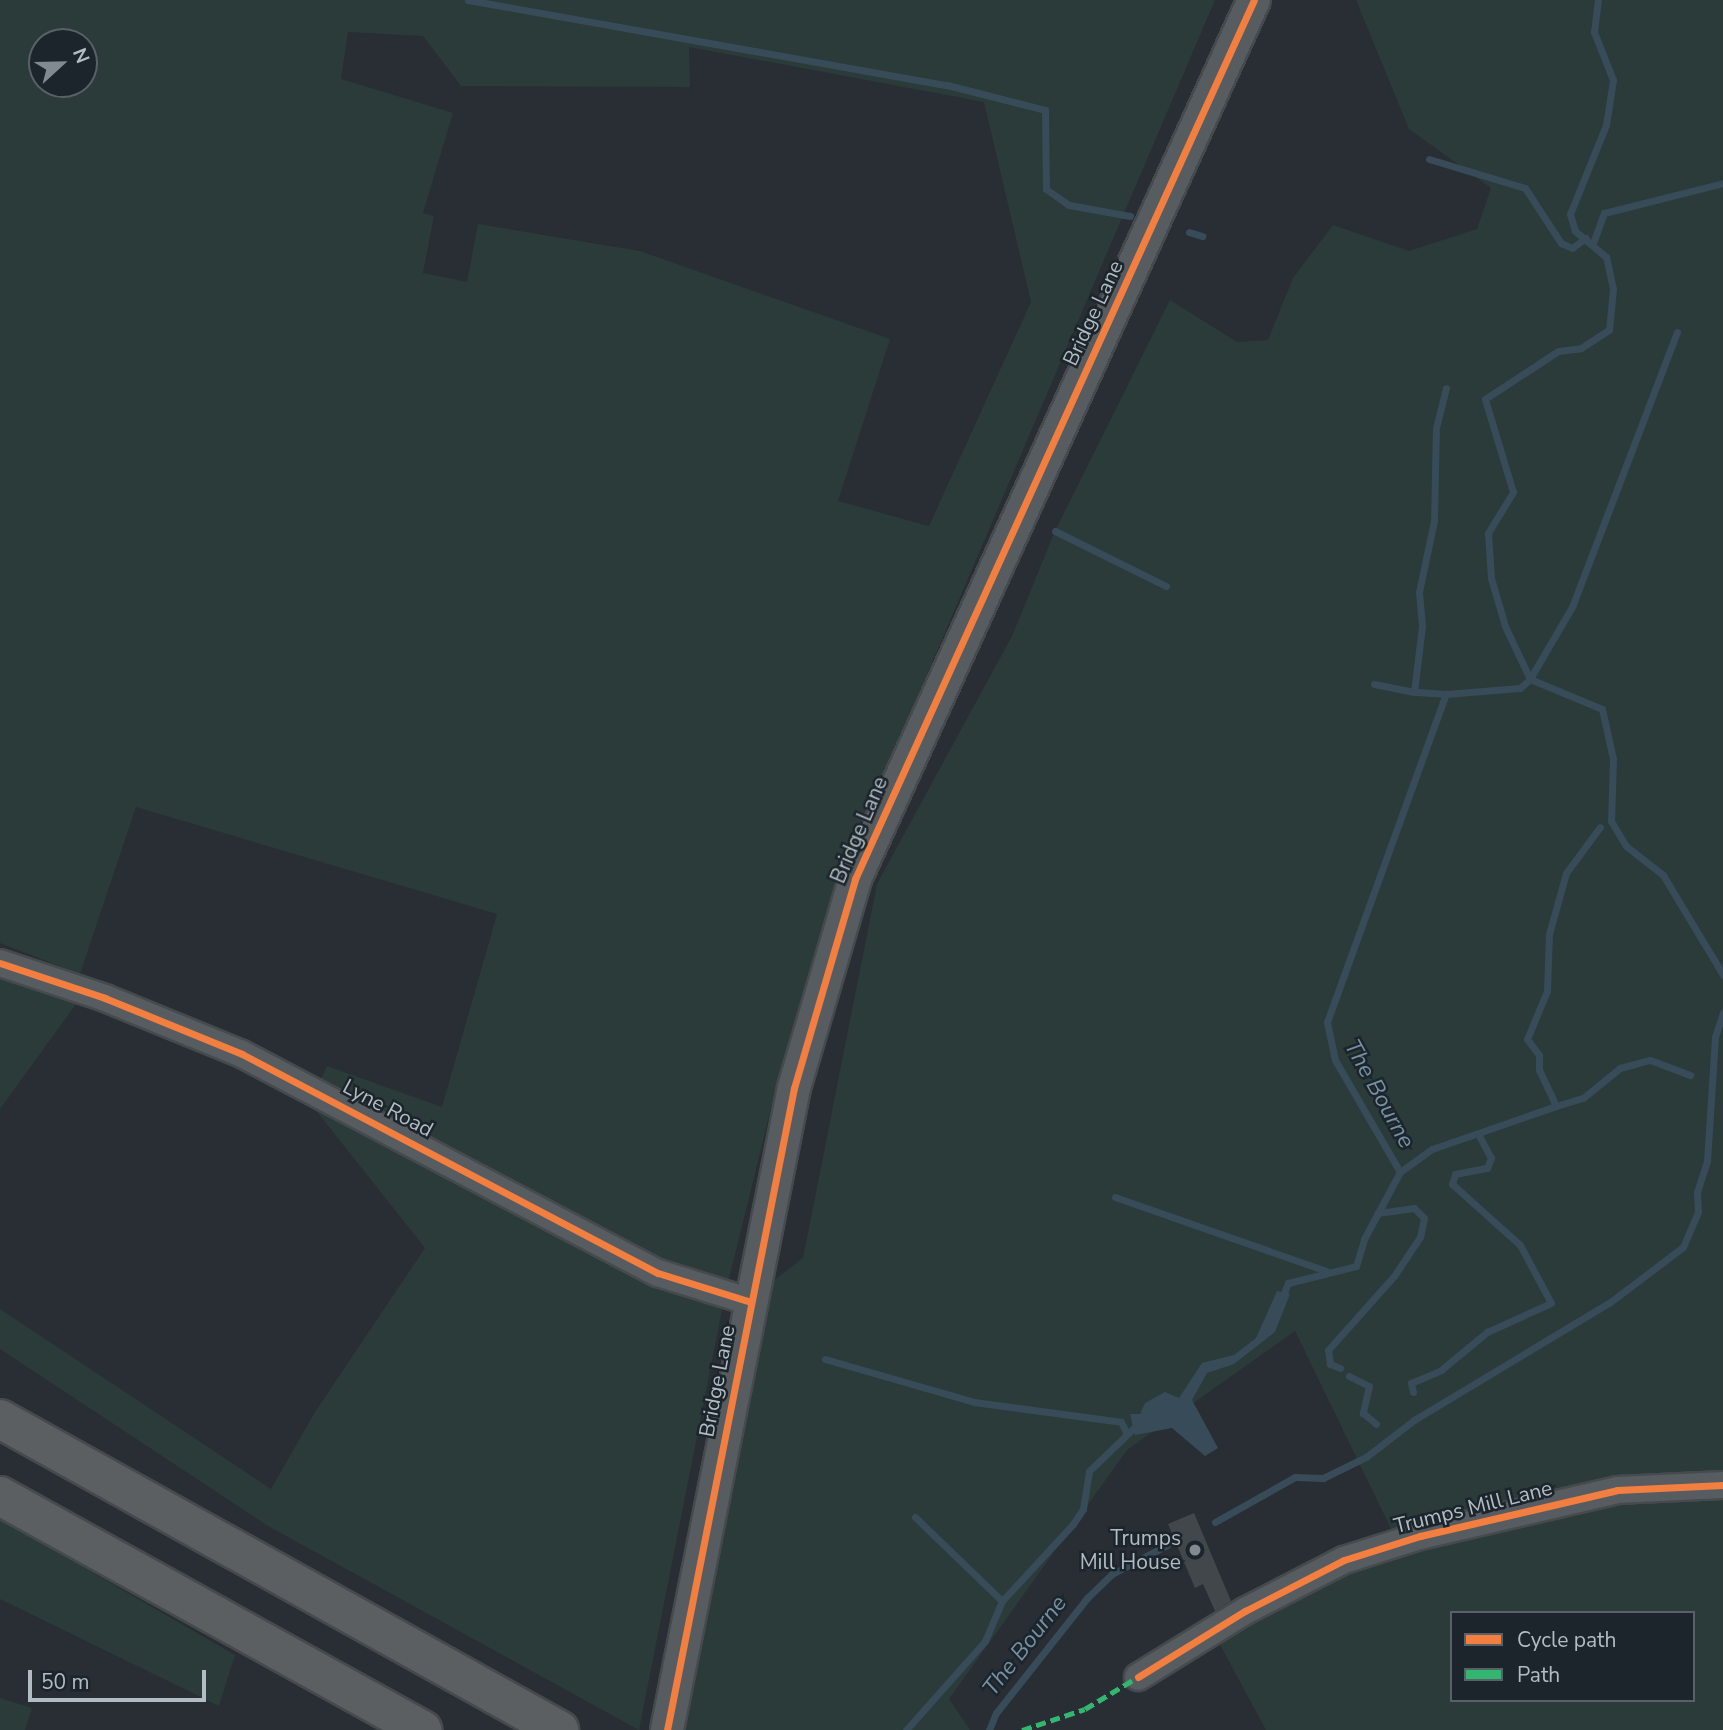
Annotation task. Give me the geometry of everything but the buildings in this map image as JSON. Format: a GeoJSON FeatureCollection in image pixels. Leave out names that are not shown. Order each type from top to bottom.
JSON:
{"type":"FeatureCollection","features":[{"type":"Feature","properties":{"kind":"highway"},"geometry":{"type":"LineString","coordinates":[[0,1419],[559,1730]]}},
{"type":"Feature","properties":{"kind":"highway"},"geometry":{"type":"LineString","coordinates":[[0,1496],[422,1730]]}},
{"type":"Feature","properties":{"kind":"street","name":"Bridge Lane"},"geometry":{"type":"LineString","coordinates":[[667,1730],[794,1088],[855,879],[1254,0]]}},
{"type":"Feature","properties":{"kind":"street","name":"Lyne Road"},"geometry":{"type":"LineString","coordinates":[[0,963],[105,998],[242,1054],[657,1273],[751,1302]]}},
{"type":"Feature","properties":{"kind":"street","name":"Trumps Mill Lane"},"geometry":{"type":"LineString","coordinates":[[1138,1677],[1344,1560],[1420,1536],[1617,1490],[1723,1485]]}},
{"type":"Feature","properties":{"kind":"shaded area"},"geometry":{"type":"Polygon","coordinates":[[[0,0],[1215,0],[839,881],[777,1084],[725,1295],[639,1730],[268,1526],[0,1349],[0,1309],[271,1489],[315,1412],[425,1248],[310,1103],[327,1066],[442,1107],[497,914],[136,807],[80,974],[0,943],[0,0]],[[348,32],[341,79],[453,113],[423,213],[434,216],[423,273],[467,282],[478,224],[640,251],[890,339],[838,501],[929,526],[1031,302],[984,102],[689,47],[690,87],[461,86],[423,36],[348,32]]]}},
{"type":"Feature","properties":{"kind":"shaded area"},"geometry":{"type":"Polygon","coordinates":[[[1356,0],[1723,0],[1723,1730],[1266,1730],[1219,1643],[1395,1537],[1295,1331],[1127,1450],[949,1699],[970,1730],[683,1730],[768,1285],[803,1258],[877,884],[1012,636],[1055,531],[1170,300],[1237,342],[1268,340],[1293,278],[1333,225],[1409,251],[1477,229],[1491,188],[1409,129],[1356,0]]]}},
{"type":"Feature","properties":{"kind":"shaded area"},"geometry":{"type":"Polygon","coordinates":[[[0,975],[79,1000],[0,1109],[0,975]]]}},
{"type":"Feature","properties":{"kind":"shaded area"},"geometry":{"type":"Polygon","coordinates":[[[0,1519],[235,1655],[219,1706],[0,1599],[0,1519]]]}},
{"type":"Feature","properties":{"kind":"shaded area"},"geometry":{"type":"Polygon","coordinates":[[[0,1698],[32,1708],[25,1730],[0,1730],[0,1698]]]}},
{"type":"Feature","properties":{"kind":"water"},"geometry":{"type":"Polygon","coordinates":[[[1277,1291],[1290,1294],[1275,1332],[1234,1364],[1207,1373],[1192,1400],[1218,1448],[1205,1456],[1172,1428],[1135,1435],[1130,1414],[1140,1414],[1145,1403],[1165,1392],[1179,1398],[1202,1363],[1234,1355],[1256,1338],[1277,1291]]]}},
{"type":"Feature","properties":{"kind":"waterway"},"geometry":{"type":"LineString","coordinates":[[468,0],[947,85],[1045,110],[1046,189],[1069,205],[1130,216]]}},
{"type":"Feature","properties":{"kind":"waterway","name":"The Bourne"},"geometry":{"type":"LineString","coordinates":[[1282,1298],[1288,1283],[1356,1266],[1364,1239],[1400,1172],[1335,1060],[1327,1022],[1446,694],[1520,688],[1530,679],[1505,626],[1491,578],[1488,533],[1513,492],[1485,399],[1558,351],[1581,348],[1609,330],[1613,289],[1606,257],[1575,231],[1570,214],[1606,125],[1613,80],[1594,32],[1598,0]]}},
{"type":"Feature","properties":{"kind":"waterway"},"geometry":{"type":"LineString","coordinates":[[1429,159],[1525,188],[1561,243],[1572,248],[1586,238]]}},
{"type":"Feature","properties":{"kind":"waterway"},"geometry":{"type":"LineString","coordinates":[[1593,243],[1604,213],[1723,183]]}},
{"type":"Feature","properties":{"kind":"waterway"},"geometry":{"type":"LineString","coordinates":[[1189,232],[1202,236]]}},
{"type":"Feature","properties":{"kind":"waterway","name":"The Bourne"},"geometry":{"type":"LineString","coordinates":[[1677,332],[1573,605],[1530,679],[1602,709],[1613,759],[1611,821],[1626,846],[1663,875],[1723,975]]}},
{"type":"Feature","properties":{"kind":"waterway"},"geometry":{"type":"LineString","coordinates":[[1446,388],[1436,428],[1434,521],[1419,592],[1422,626],[1414,692],[1446,694]]}},
{"type":"Feature","properties":{"kind":"waterway"},"geometry":{"type":"LineString","coordinates":[[1055,531],[1166,586]]}},
{"type":"Feature","properties":{"kind":"waterway"},"geometry":{"type":"LineString","coordinates":[[1374,684],[1414,692]]}},
{"type":"Feature","properties":{"kind":"waterway"},"geometry":{"type":"LineString","coordinates":[[1400,1172],[1432,1149],[1556,1106],[1539,1070],[1539,1055],[1527,1039],[1547,991],[1549,934],[1566,873],[1600,827]]}},
{"type":"Feature","properties":{"kind":"waterway","name":"The Bourne"},"geometry":{"type":"LineString","coordinates":[[1215,1522],[1295,1477],[1323,1478],[1366,1457],[1414,1420],[1609,1303],[1683,1247],[1698,1212],[1697,1192],[1707,1161],[1715,1037],[1723,1012]]}},
{"type":"Feature","properties":{"kind":"waterway"},"geometry":{"type":"LineString","coordinates":[[1556,1106],[1583,1098],[1620,1068],[1650,1060],[1690,1075]]}},
{"type":"Feature","properties":{"kind":"waterway"},"geometry":{"type":"LineString","coordinates":[[1413,1392],[1411,1383],[1441,1370],[1487,1332],[1551,1303],[1520,1245],[1452,1184],[1455,1174],[1487,1168],[1491,1158],[1479,1135]]}},
{"type":"Feature","properties":{"kind":"waterway"},"geometry":{"type":"LineString","coordinates":[[1115,1197],[1326,1271]]}},
{"type":"Feature","properties":{"kind":"waterway"},"geometry":{"type":"LineString","coordinates":[[1340,1368],[1330,1364],[1328,1350],[1394,1276],[1420,1237],[1424,1218],[1414,1208],[1377,1213]]}},
{"type":"Feature","properties":{"kind":"waterway"},"geometry":{"type":"LineString","coordinates":[[825,1359],[974,1402],[1121,1422],[1127,1434]]}},
{"type":"Feature","properties":{"kind":"waterway"},"geometry":{"type":"LineString","coordinates":[[1349,1376],[1369,1386],[1363,1413],[1376,1424]]}},
{"type":"Feature","properties":{"kind":"waterway","name":"The Bourne"},"geometry":{"type":"LineString","coordinates":[[906,1730],[985,1641],[1002,1601],[1073,1524],[1083,1509],[1089,1471],[1137,1425]]}},
{"type":"Feature","properties":{"kind":"waterway"},"geometry":{"type":"LineString","coordinates":[[915,1517],[1002,1601]]}},
{"type":"Feature","properties":{"kind":"waterway","name":"The Bourne"},"geometry":{"type":"LineString","coordinates":[[989,1730],[996,1713],[1087,1598],[1112,1574],[1167,1545]]}},
{"type":"Feature","properties":{"kind":"marked path"},"geometry":{"type":"LineString","coordinates":[[1022,1730],[1085,1709],[1138,1677]]}},
{"type":"Feature","properties":{"kind":"cycle path"},"geometry":{"type":"LineString","coordinates":[[667,1730],[794,1088],[855,879],[1254,0]]}},
{"type":"Feature","properties":{"kind":"cycle path"},"geometry":{"type":"LineString","coordinates":[[0,963],[105,998],[242,1054],[658,1273],[751,1302]]}},
{"type":"Feature","properties":{"kind":"cycle path"},"geometry":{"type":"LineString","coordinates":[[1138,1677],[1245,1611],[1344,1560],[1420,1536],[1617,1490],[1723,1485]]}},
{"type":"Feature","properties":{"kind":"place","name":"Trumps Mill House"},"geometry":{"type":"Point","coordinates":[1195,1550]}}]}
